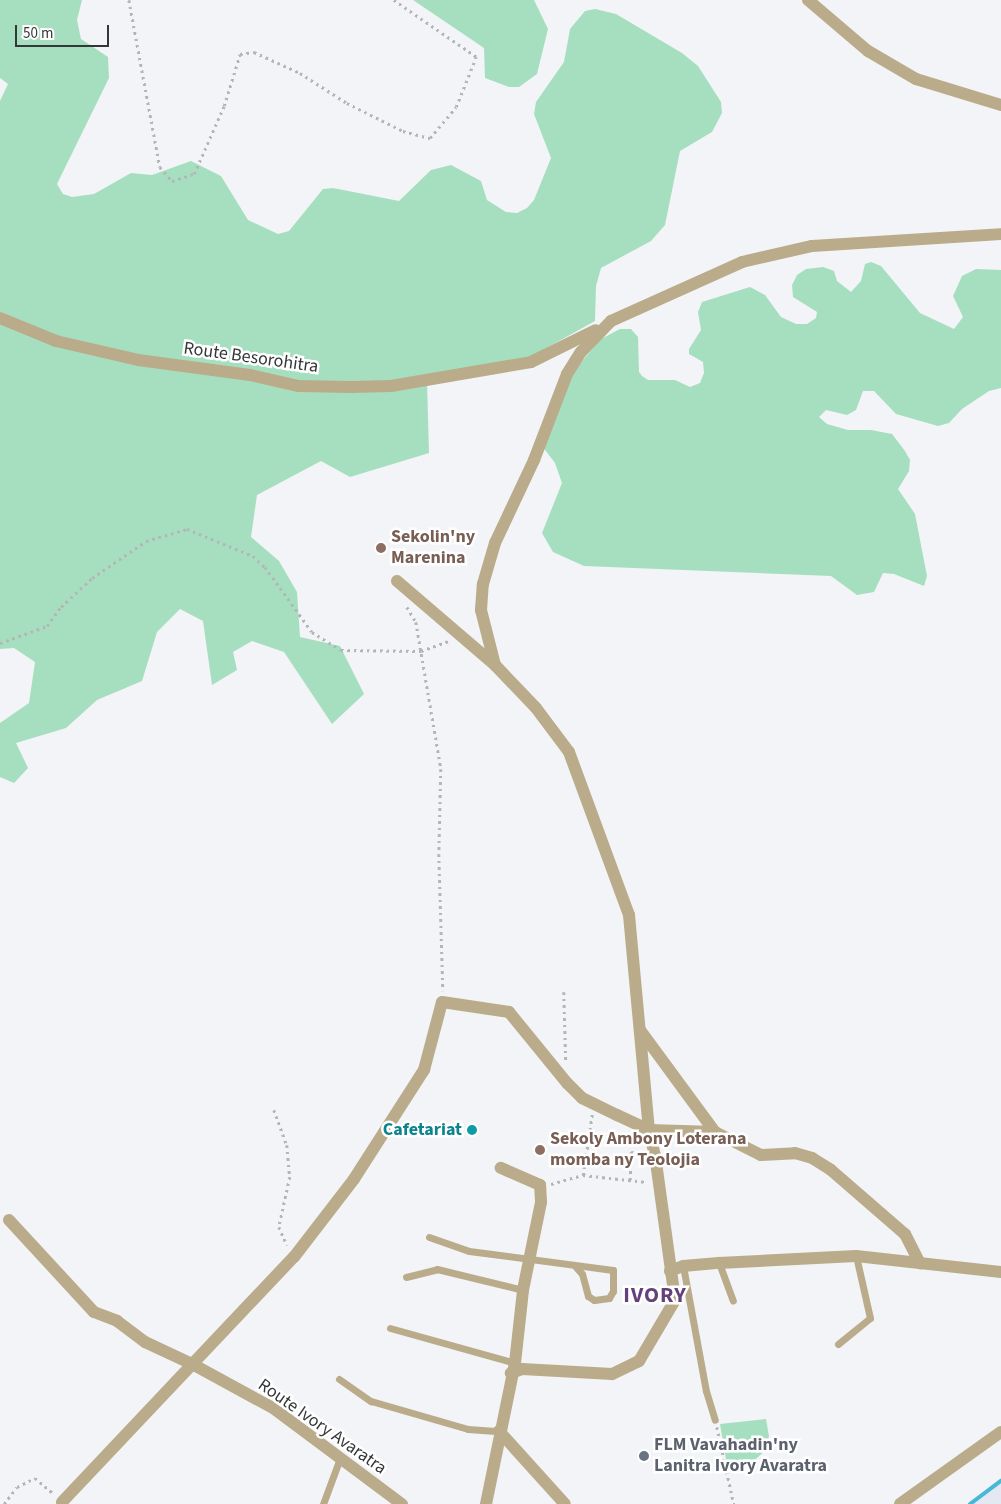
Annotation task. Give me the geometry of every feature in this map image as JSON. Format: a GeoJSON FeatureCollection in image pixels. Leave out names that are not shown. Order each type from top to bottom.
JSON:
{"type":"FeatureCollection","features":[{"type":"Feature","properties":{"kind":"street"},"geometry":{"type":"LineString","coordinates":[[808,0],[868,51],[916,79],[1001,105]]}},
{"type":"Feature","properties":{"kind":"street","name":"Route Besorohitra"},"geometry":{"type":"LineString","coordinates":[[0,318],[56,341],[122,357],[250,374],[298,386],[390,386],[531,362],[611,321],[742,262],[812,246],[1001,234]]}},
{"type":"Feature","properties":{"kind":"street"},"geometry":{"type":"LineString","coordinates":[[495,665],[481,610],[483,584],[495,543],[534,460],[567,374],[581,352],[611,321]]}},
{"type":"Feature","properties":{"kind":"street"},"geometry":{"type":"LineString","coordinates":[[397,581],[495,665],[536,708],[569,752],[629,915],[649,1130],[655,1155],[675,1300],[639,1361],[612,1374],[513,1368]]}},
{"type":"Feature","properties":{"kind":"street"},"geometry":{"type":"LineString","coordinates":[[62,1502],[194,1365],[294,1257],[354,1179],[424,1070],[442,1002],[509,1012],[567,1083],[582,1098],[594,1102],[649,1130],[715,1132],[761,1155],[795,1153],[818,1162],[905,1234],[920,1263]]}},
{"type":"Feature","properties":{"kind":"street"},"geometry":{"type":"LineString","coordinates":[[639,1030],[715,1132]]}},
{"type":"Feature","properties":{"kind":"street"},"geometry":{"type":"LineString","coordinates":[[486,1504],[513,1368],[524,1290],[540,1202],[540,1185],[501,1168]]}},
{"type":"Feature","properties":{"kind":"street","name":"Route Ivory Avaratra"},"geometry":{"type":"LineString","coordinates":[[9,1220],[94,1312],[117,1321],[145,1342],[194,1365],[272,1408],[402,1504]]}},
{"type":"Feature","properties":{"kind":"street"},"geometry":{"type":"LineString","coordinates":[[670,1270],[683,1266],[719,1263],[856,1256],[1001,1272]]}},
{"type":"Feature","properties":{"kind":"street"},"geometry":{"type":"LineString","coordinates":[[499,1431],[565,1504]]}},
{"type":"Feature","properties":{"kind":"street"},"geometry":{"type":"LineString","coordinates":[[900,1504],[1001,1432]]}},
{"type":"Feature","properties":{"kind":"lane"},"geometry":{"type":"LineString","coordinates":[[429,1238],[470,1251],[530,1261],[613,1270],[613,1291],[609,1298],[594,1300],[588,1296],[582,1274],[574,1266]]}},
{"type":"Feature","properties":{"kind":"lane"},"geometry":{"type":"LineString","coordinates":[[838,1344],[870,1318],[856,1256]]}},
{"type":"Feature","properties":{"kind":"lane"},"geometry":{"type":"LineString","coordinates":[[719,1263],[733,1301]]}},
{"type":"Feature","properties":{"kind":"lane"},"geometry":{"type":"LineString","coordinates":[[683,1266],[706,1391],[715,1420]]}},
{"type":"Feature","properties":{"kind":"lane"},"geometry":{"type":"LineString","coordinates":[[406,1277],[437,1269],[524,1290]]}},
{"type":"Feature","properties":{"kind":"lane"},"geometry":{"type":"LineString","coordinates":[[390,1328],[513,1368]]}},
{"type":"Feature","properties":{"kind":"lane"},"geometry":{"type":"LineString","coordinates":[[339,1379],[370,1401],[468,1429],[499,1431]]}},
{"type":"Feature","properties":{"kind":"lane"},"geometry":{"type":"LineString","coordinates":[[323,1504],[340,1458]]}},
{"type":"Feature","properties":{"kind":"path"},"geometry":{"type":"LineString","coordinates":[[129,0],[160,167],[172,181],[194,174],[224,106],[240,54],[254,52],[300,73],[346,102],[403,131],[430,138],[456,107],[476,57],[393,0]]}},
{"type":"Feature","properties":{"kind":"path"},"geometry":{"type":"LineString","coordinates":[[0,643],[47,626],[61,607],[92,578],[146,541],[187,529],[253,556],[265,567],[312,632],[341,650],[421,651],[443,645],[458,634]]}},
{"type":"Feature","properties":{"kind":"path"},"geometry":{"type":"LineString","coordinates":[[404,601],[416,622],[441,769],[439,854],[444,959],[442,1002]]}},
{"type":"Feature","properties":{"kind":"path"},"geometry":{"type":"LineString","coordinates":[[564,992],[567,1083]]}},
{"type":"Feature","properties":{"kind":"path"},"geometry":{"type":"LineString","coordinates":[[583,1175],[594,1102]]}},
{"type":"Feature","properties":{"kind":"path"},"geometry":{"type":"LineString","coordinates":[[274,1110],[287,1146],[290,1177],[279,1227],[294,1257]]}},
{"type":"Feature","properties":{"kind":"path"},"geometry":{"type":"LineString","coordinates":[[630,1180],[631,1152],[655,1155]]}},
{"type":"Feature","properties":{"kind":"path"},"geometry":{"type":"LineString","coordinates":[[540,1185],[583,1175],[658,1184]]}},
{"type":"Feature","properties":{"kind":"path"},"geometry":{"type":"LineString","coordinates":[[715,1420],[734,1504]]}},
{"type":"Feature","properties":{"kind":"path"},"geometry":{"type":"LineString","coordinates":[[4,1504],[17,1487],[35,1478],[62,1502]]}},
{"type":"Feature","properties":{"kind":"shaded area"},"geometry":{"type":"Polygon","coordinates":[[[1001,1481],[1001,1504],[970,1504],[1001,1481]]]}},
{"type":"Feature","properties":{"kind":"green space"},"geometry":{"type":"Polygon","coordinates":[[[0,0],[82,0],[77,20],[81,39],[108,57],[109,78],[57,184],[63,194],[72,197],[94,194],[131,173],[152,175],[191,161],[221,176],[248,220],[278,234],[289,231],[323,189],[333,188],[399,201],[431,170],[451,165],[481,181],[487,200],[506,212],[517,213],[527,208],[534,200],[551,158],[534,114],[536,102],[564,62],[570,29],[585,11],[595,9],[616,14],[682,53],[698,66],[721,102],[722,113],[712,132],[680,151],[665,225],[651,241],[601,268],[596,286],[595,321],[532,356],[427,380],[429,453],[350,477],[321,461],[257,495],[251,537],[279,561],[297,592],[300,637],[340,646],[364,694],[332,724],[284,652],[252,641],[233,652],[237,670],[212,685],[203,621],[180,609],[157,632],[142,681],[97,700],[66,728],[16,743],[28,768],[14,783],[0,777],[0,723],[29,703],[35,662],[14,648],[0,649],[0,101],[8,84],[0,78],[0,0]]]}},
{"type":"Feature","properties":{"kind":"green space"},"geometry":{"type":"Polygon","coordinates":[[[413,0],[534,0],[548,29],[537,74],[519,87],[509,87],[485,78],[484,48],[413,0]]]}},
{"type":"Feature","properties":{"kind":"green space"},"geometry":{"type":"Polygon","coordinates":[[[871,262],[881,266],[920,313],[954,329],[963,317],[953,296],[962,276],[976,269],[1001,270],[1001,388],[989,391],[962,409],[949,423],[938,426],[896,414],[874,391],[863,391],[856,410],[847,415],[826,410],[819,417],[827,424],[848,430],[871,430],[892,434],[905,451],[910,460],[909,471],[898,489],[915,514],[927,576],[924,586],[894,574],[883,573],[874,592],[857,595],[831,576],[584,566],[553,552],[542,533],[562,483],[555,463],[539,442],[569,376],[601,339],[620,329],[631,329],[638,337],[639,372],[642,376],[648,380],[675,380],[690,387],[700,383],[704,373],[703,362],[689,354],[689,349],[701,330],[698,312],[702,302],[750,287],[765,295],[781,317],[796,324],[807,324],[816,318],[817,312],[793,297],[792,285],[797,275],[806,269],[823,267],[834,271],[837,281],[851,292],[861,281],[865,264],[871,262]]]}},
{"type":"Feature","properties":{"kind":"green space"},"geometry":{"type":"Polygon","coordinates":[[[766,1419],[769,1436],[765,1451],[750,1464],[727,1465],[720,1424],[766,1419]]]}},
{"type":"Feature","properties":{"kind":"waterway"},"geometry":{"type":"LineString","coordinates":[[970,1504],[1001,1481]]}},
{"type":"Feature","properties":{"kind":"place","name":"Sekolin'ny Marenina"},"geometry":{"type":"Point","coordinates":[381,548]}},
{"type":"Feature","properties":{"kind":"place","name":"Cafetariat"},"geometry":{"type":"Point","coordinates":[472,1130]}},
{"type":"Feature","properties":{"kind":"place","name":"Sekoly Ambony Loterana momba ny Teolojia"},"geometry":{"type":"Point","coordinates":[540,1150]}},
{"type":"Feature","properties":{"kind":"place","name":"FLM Vavahadin'ny Lanitra Ivory Avaratra"},"geometry":{"type":"Point","coordinates":[644,1456]}},
{"type":"Feature","properties":{"kind":"district","name":"IVORY"},"geometry":{"type":"Point","coordinates":[655,1296]}}]}
